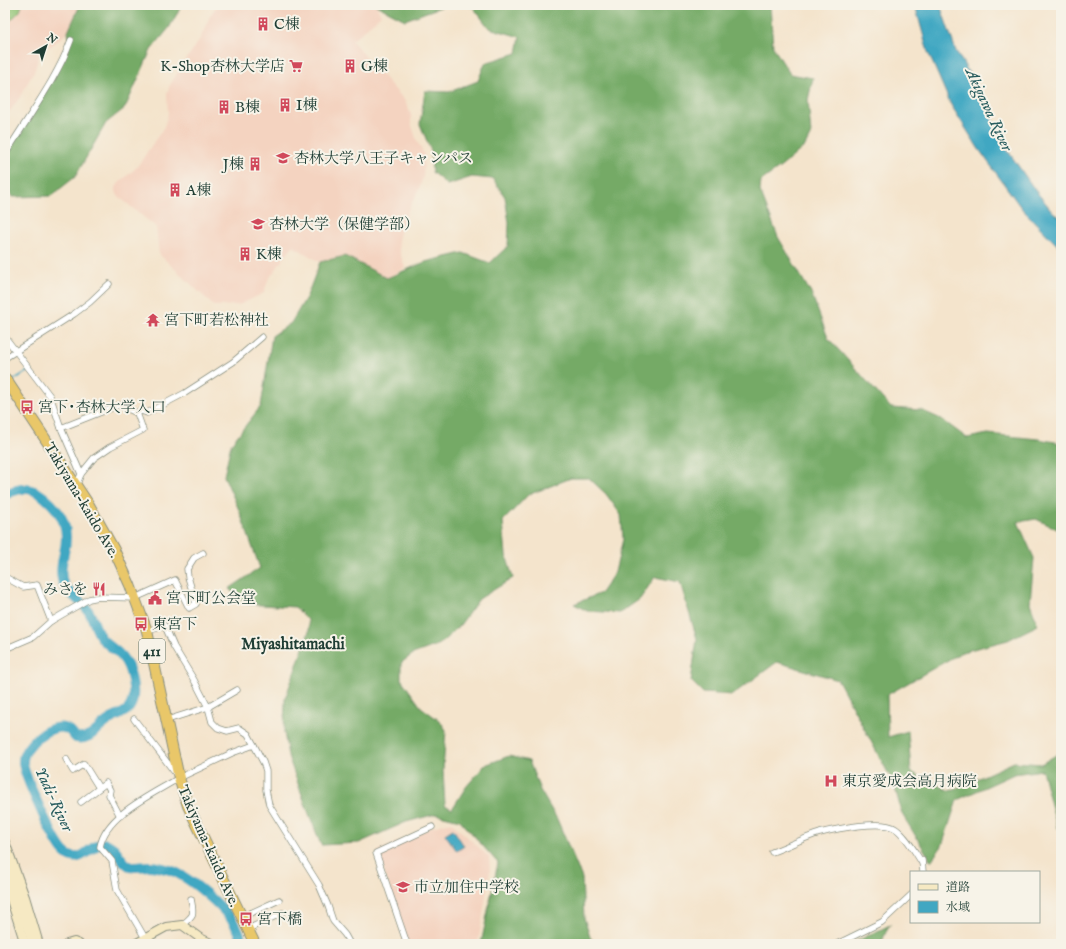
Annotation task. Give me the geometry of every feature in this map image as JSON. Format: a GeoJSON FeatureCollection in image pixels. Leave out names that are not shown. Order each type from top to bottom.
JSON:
{"type":"FeatureCollection","features":[{"type":"Feature","properties":{"kind":"highway","name":"Takiyama-kaido Ave."},"geometry":{"type":"LineString","coordinates":[[5,378],[76,484],[111,544],[135,598],[147,631],[179,778],[188,806],[255,944]]}},
{"type":"Feature","properties":{"kind":"main road"},"geometry":{"type":"LineString","coordinates":[[5,842],[39,944]]}},
{"type":"Feature","properties":{"kind":"main road"},"geometry":{"type":"LineString","coordinates":[[5,860],[26,938]]}},
{"type":"Feature","properties":{"kind":"main road"},"geometry":{"type":"LineString","coordinates":[[5,881],[26,938],[33,944]]}},
{"type":"Feature","properties":{"kind":"main road"},"geometry":{"type":"LineString","coordinates":[[135,944],[148,940],[166,927],[180,925],[200,938],[213,944]]}},
{"type":"Feature","properties":{"kind":"main road"},"geometry":{"type":"LineString","coordinates":[[68,944],[74,942],[78,944]]}},
{"type":"Feature","properties":{"kind":"street"},"geometry":{"type":"LineString","coordinates":[[5,155],[58,68],[71,40]]}},
{"type":"Feature","properties":{"kind":"street"},"geometry":{"type":"LineString","coordinates":[[5,358],[80,310],[109,284]]}},
{"type":"Feature","properties":{"kind":"street"},"geometry":{"type":"LineString","coordinates":[[5,336],[50,396],[60,428],[81,474]]}},
{"type":"Feature","properties":{"kind":"street"},"geometry":{"type":"LineString","coordinates":[[60,428],[119,405],[137,413],[141,411],[147,413],[185,393],[233,362],[262,337]]}},
{"type":"Feature","properties":{"kind":"street"},"geometry":{"type":"LineString","coordinates":[[76,484],[81,474],[94,458],[143,430],[137,413]]}},
{"type":"Feature","properties":{"kind":"street"},"geometry":{"type":"LineString","coordinates":[[5,649],[33,637],[51,621],[84,601],[94,597],[135,598],[175,580],[189,608],[196,604],[187,569],[194,558],[203,553]]}},
{"type":"Feature","properties":{"kind":"street"},"geometry":{"type":"LineString","coordinates":[[5,577],[23,586],[37,585],[51,621]]}},
{"type":"Feature","properties":{"kind":"street"},"geometry":{"type":"LineString","coordinates":[[147,631],[165,626],[174,648],[194,680],[208,707],[212,722],[218,728],[227,731],[239,728],[248,734],[266,770],[266,790],[269,805],[319,885],[328,906],[332,921],[350,944]]}},
{"type":"Feature","properties":{"kind":"street"},"geometry":{"type":"LineString","coordinates":[[167,720],[208,707],[237,690]]}},
{"type":"Feature","properties":{"kind":"street"},"geometry":{"type":"LineString","coordinates":[[134,719],[179,778]]}},
{"type":"Feature","properties":{"kind":"street"},"geometry":{"type":"LineString","coordinates":[[148,940],[117,890],[112,861],[100,847],[105,832],[120,816],[134,805],[179,778],[232,753],[254,745]]}},
{"type":"Feature","properties":{"kind":"street"},"geometry":{"type":"LineString","coordinates":[[66,759],[73,771],[84,764],[99,788]]}},
{"type":"Feature","properties":{"kind":"street"},"geometry":{"type":"LineString","coordinates":[[81,802],[106,783],[120,816]]}},
{"type":"Feature","properties":{"kind":"street"},"geometry":{"type":"LineString","coordinates":[[772,852],[821,833],[879,824],[888,825],[896,829],[904,837],[922,860],[923,871]]}},
{"type":"Feature","properties":{"kind":"street"},"geometry":{"type":"LineString","coordinates":[[407,944],[376,853],[432,827]]}},
{"type":"Feature","properties":{"kind":"street"},"geometry":{"type":"LineString","coordinates":[[836,944],[882,922],[910,897]]}},
{"type":"Feature","properties":{"kind":"street"},"geometry":{"type":"LineString","coordinates":[[180,925],[192,916],[193,912],[191,899]]}},
{"type":"Feature","properties":{"kind":"street"},"geometry":{"type":"LineString","coordinates":[[242,917],[279,900]]}},
{"type":"Feature","properties":{"kind":"street"},"geometry":{"type":"LineString","coordinates":[[248,929],[282,913]]}},
{"type":"Feature","properties":{"kind":"shaded area"},"geometry":{"type":"Polygon","coordinates":[[[5,5],[80,5],[68,32],[50,47],[42,46],[35,69],[20,97],[5,118],[5,5]]]}},
{"type":"Feature","properties":{"kind":"shaded area","name":"杏林大学八王子キャンパス"},"geometry":{"type":"Polygon","coordinates":[[[217,5],[376,5],[381,15],[352,41],[405,101],[411,115],[411,123],[417,141],[424,154],[423,177],[419,189],[409,208],[398,240],[399,250],[405,268],[387,278],[345,256],[320,262],[293,246],[268,280],[264,293],[239,305],[214,306],[159,254],[156,227],[118,196],[115,189],[119,183],[137,167],[164,127],[168,114],[167,95],[169,87],[200,39],[210,16],[217,5]]]}},
{"type":"Feature","properties":{"kind":"shaded area"},"geometry":{"type":"Polygon","coordinates":[[[451,822],[489,857],[490,871],[478,944],[407,944],[378,851],[432,827],[451,822]]]}},
{"type":"Feature","properties":{"kind":"green space"},"geometry":{"type":"Polygon","coordinates":[[[5,5],[22,5],[20,11],[5,26],[5,5]]]}},
{"type":"Feature","properties":{"kind":"green space"},"geometry":{"type":"Polygon","coordinates":[[[80,5],[182,5],[169,28],[151,50],[125,108],[106,123],[75,177],[51,196],[12,197],[5,185],[5,156],[67,52],[70,41],[68,32],[80,5]]]}},
{"type":"Feature","properties":{"kind":"green space"},"geometry":{"type":"Polygon","coordinates":[[[376,5],[446,5],[405,20],[376,5]]]}},
{"type":"Feature","properties":{"kind":"green space"},"geometry":{"type":"Polygon","coordinates":[[[457,5],[770,5],[773,47],[790,74],[813,78],[808,100],[811,134],[805,146],[782,166],[761,181],[760,191],[778,237],[812,295],[828,338],[891,408],[921,410],[941,419],[967,438],[988,434],[1061,443],[1061,531],[1036,519],[1018,522],[1034,558],[1030,603],[1038,625],[1008,640],[962,652],[887,695],[888,737],[908,731],[911,772],[950,791],[1014,762],[1041,764],[1061,752],[1061,827],[1057,828],[1042,770],[1014,774],[957,800],[942,846],[931,861],[902,814],[894,784],[838,680],[777,662],[732,695],[703,693],[691,681],[697,639],[680,582],[655,577],[640,599],[620,613],[587,611],[574,604],[601,593],[615,572],[623,539],[621,515],[606,494],[589,478],[571,478],[528,495],[503,521],[506,555],[513,578],[479,599],[460,625],[440,644],[413,654],[401,663],[401,679],[421,707],[440,721],[446,730],[443,770],[445,805],[452,809],[466,787],[485,765],[509,756],[529,761],[540,790],[557,819],[582,878],[584,918],[590,937],[596,944],[481,944],[498,863],[460,820],[436,814],[406,822],[359,843],[321,845],[288,756],[284,732],[285,699],[309,631],[308,620],[295,607],[246,604],[229,589],[260,568],[239,510],[224,476],[231,444],[261,406],[272,336],[291,323],[307,296],[320,262],[345,256],[387,278],[425,262],[463,253],[490,263],[508,246],[509,223],[505,197],[493,179],[472,177],[447,185],[432,172],[431,151],[420,124],[425,91],[449,92],[478,81],[485,63],[517,53],[520,37],[489,28],[473,7],[457,5]]]}},
{"type":"Feature","properties":{"kind":"green space"},"geometry":{"type":"Polygon","coordinates":[[[892,924],[888,927],[881,944],[851,944],[892,924]]]}},
{"type":"Feature","properties":{"kind":"water"},"geometry":{"type":"Polygon","coordinates":[[[915,5],[940,5],[956,51],[986,102],[999,138],[1035,190],[1053,212],[1061,218],[1061,249],[1022,209],[978,148],[951,105],[928,52],[915,5]]]}},
{"type":"Feature","properties":{"kind":"water"},"geometry":{"type":"Polygon","coordinates":[[[453,829],[464,846],[457,851],[445,834],[453,829]]]}},
{"type":"Feature","properties":{"kind":"waterway"},"geometry":{"type":"LineString","coordinates":[[12,381],[28,371]]}},
{"type":"Feature","properties":{"kind":"waterway","name":"Yadi-River"},"geometry":{"type":"LineString","coordinates":[[5,495],[16,490],[30,489],[39,493],[56,509],[63,522],[66,536],[61,569],[62,581],[69,592],[87,609],[102,639],[118,652],[131,674],[133,696],[132,703],[127,710],[106,722],[95,732],[86,737],[76,738],[67,729],[61,727],[46,731],[33,742],[24,755],[24,768],[28,779],[54,836],[64,852],[70,856],[81,856],[96,846],[107,844],[114,848],[122,860],[130,866],[157,867],[170,870],[178,874],[199,887],[228,915],[240,934],[240,944]]}},
{"type":"Feature","properties":{"kind":"place","name":"C棟"},"geometry":{"type":"Point","coordinates":[263,24]}},
{"type":"Feature","properties":{"kind":"place","name":"K-Shop杏林大学店"},"geometry":{"type":"Point","coordinates":[296,66]}},
{"type":"Feature","properties":{"kind":"place","name":"G棟"},"geometry":{"type":"Point","coordinates":[350,66]}},
{"type":"Feature","properties":{"kind":"place","name":"I棟"},"geometry":{"type":"Point","coordinates":[285,105]}},
{"type":"Feature","properties":{"kind":"place","name":"B棟"},"geometry":{"type":"Point","coordinates":[224,107]}},
{"type":"Feature","properties":{"kind":"place","name":"杏林大学八王子キャンパス"},"geometry":{"type":"Point","coordinates":[283,158]}},
{"type":"Feature","properties":{"kind":"place","name":"J棟"},"geometry":{"type":"Point","coordinates":[255,164]}},
{"type":"Feature","properties":{"kind":"place","name":"A棟"},"geometry":{"type":"Point","coordinates":[175,190]}},
{"type":"Feature","properties":{"kind":"place","name":"杏林大学（保健学部）"},"geometry":{"type":"Point","coordinates":[258,224]}},
{"type":"Feature","properties":{"kind":"place","name":"K棟"},"geometry":{"type":"Point","coordinates":[245,254]}},
{"type":"Feature","properties":{"kind":"place","name":"宮下町若松神社"},"geometry":{"type":"Point","coordinates":[153,320]}},
{"type":"Feature","properties":{"kind":"place","name":"宮下･杏林大学入口"},"geometry":{"type":"Point","coordinates":[27,407]}},
{"type":"Feature","properties":{"kind":"place","name":"みさを"},"geometry":{"type":"Point","coordinates":[99,589]}},
{"type":"Feature","properties":{"kind":"place","name":"宮下町公会堂"},"geometry":{"type":"Point","coordinates":[155,598]}},
{"type":"Feature","properties":{"kind":"place","name":"東宮下"},"geometry":{"type":"Point","coordinates":[141,624]}},
{"type":"Feature","properties":{"kind":"place","name":"東京愛成会高月病院"},"geometry":{"type":"Point","coordinates":[831,781]}},
{"type":"Feature","properties":{"kind":"place","name":"市立加住中学校"},"geometry":{"type":"Point","coordinates":[403,887]}},
{"type":"Feature","properties":{"kind":"place","name":"宮下橋"},"geometry":{"type":"Point","coordinates":[246,919]}},
{"type":"Feature","properties":{"kind":"district","name":"Miyashitamachi"},"geometry":{"type":"Point","coordinates":[293,643]}},
{"type":"Feature","properties":{"kind":"water label","name":"Akigawa River"},"geometry":{"type":"Point","coordinates":[990,109]}}]}
